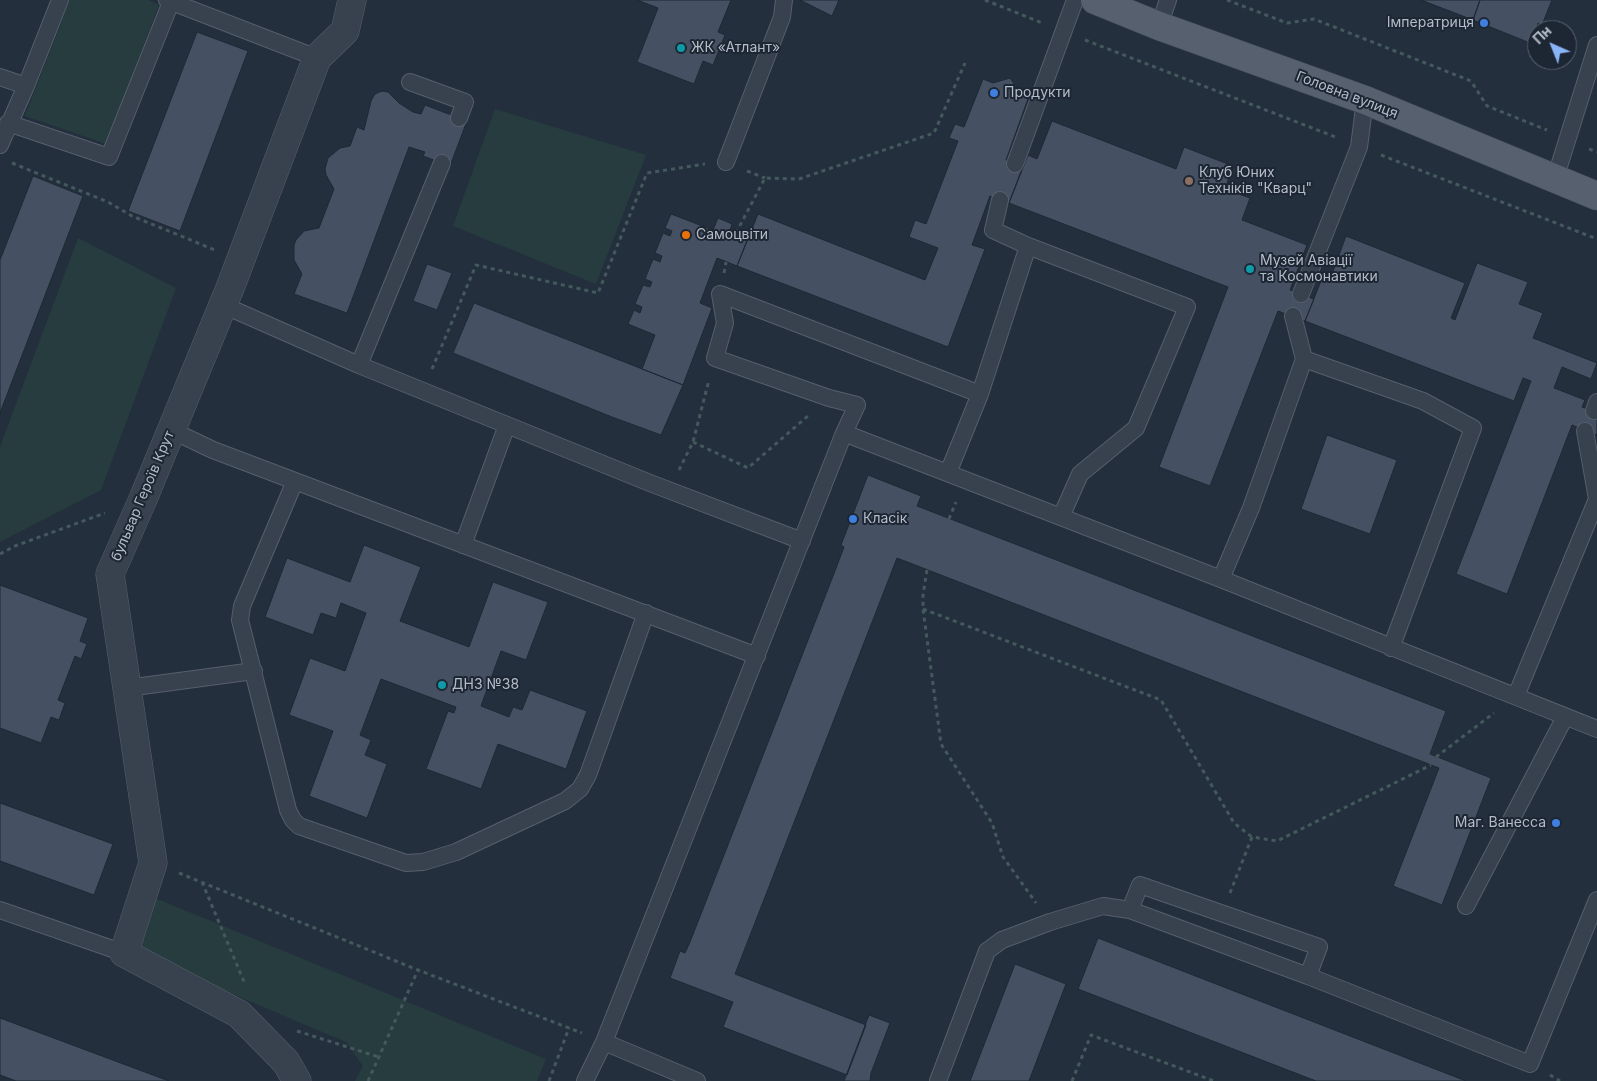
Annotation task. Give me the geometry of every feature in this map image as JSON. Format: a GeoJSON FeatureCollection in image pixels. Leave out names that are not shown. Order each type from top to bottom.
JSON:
{"type":"FeatureCollection","features":[{"type":"Feature","properties":{"kind":"main road","name":"Головна вулиця"},"geometry":{"type":"LineString","coordinates":[[1095,0],[1159,26],[1365,100],[1597,196]]}},
{"type":"Feature","properties":{"kind":"street","name":"бульвар Героїв Крут"},"geometry":{"type":"LineString","coordinates":[[124,953],[153,863],[110,574],[223,305],[317,58],[345,30],[352,0]]}},
{"type":"Feature","properties":{"kind":"street"},"geometry":{"type":"LineString","coordinates":[[124,953],[239,1014],[286,1062],[297,1081]]}},
{"type":"Feature","properties":{"kind":"lane"},"geometry":{"type":"LineString","coordinates":[[0,144],[26,86],[60,0]]}},
{"type":"Feature","properties":{"kind":"lane"},"geometry":{"type":"LineString","coordinates":[[726,162],[782,17],[784,0]]}},
{"type":"Feature","properties":{"kind":"lane"},"geometry":{"type":"LineString","coordinates":[[1015,164],[1074,0]]}},
{"type":"Feature","properties":{"kind":"lane"},"geometry":{"type":"LineString","coordinates":[[1159,26],[1168,0]]}},
{"type":"Feature","properties":{"kind":"lane"},"geometry":{"type":"LineString","coordinates":[[8,123],[109,157],[169,1],[317,58]]}},
{"type":"Feature","properties":{"kind":"lane"},"geometry":{"type":"LineString","coordinates":[[1555,180],[1597,45]]}},
{"type":"Feature","properties":{"kind":"lane"},"geometry":{"type":"LineString","coordinates":[[0,77],[26,86]]}},
{"type":"Feature","properties":{"kind":"lane"},"geometry":{"type":"LineString","coordinates":[[410,82],[465,102],[459,118]]}},
{"type":"Feature","properties":{"kind":"lane"},"geometry":{"type":"LineString","coordinates":[[1301,294],[1359,147],[1365,100]]}},
{"type":"Feature","properties":{"kind":"lane"},"geometry":{"type":"LineString","coordinates":[[360,365],[442,163]]}},
{"type":"Feature","properties":{"kind":"lane"},"geometry":{"type":"LineString","coordinates":[[1000,200],[993,230],[1028,246],[1187,308],[1136,428],[1080,474],[1061,517]]}},
{"type":"Feature","properties":{"kind":"lane"},"geometry":{"type":"LineString","coordinates":[[948,473],[980,394],[1028,246]]}},
{"type":"Feature","properties":{"kind":"lane"},"geometry":{"type":"LineString","coordinates":[[585,1081],[604,1042],[844,433],[857,405],[829,398],[715,358],[725,323],[720,294],[980,394]]}},
{"type":"Feature","properties":{"kind":"lane"},"geometry":{"type":"LineString","coordinates":[[223,305],[360,365],[507,425],[802,541]]}},
{"type":"Feature","properties":{"kind":"lane"},"geometry":{"type":"LineString","coordinates":[[1221,579],[1251,508],[1304,359],[1293,316]]}},
{"type":"Feature","properties":{"kind":"lane"},"geometry":{"type":"LineString","coordinates":[[1304,359],[1423,401],[1473,428],[1391,648]]}},
{"type":"Feature","properties":{"kind":"lane"},"geometry":{"type":"LineString","coordinates":[[463,545],[507,425]]}},
{"type":"Feature","properties":{"kind":"lane"},"geometry":{"type":"LineString","coordinates":[[171,430],[213,450],[757,656]]}},
{"type":"Feature","properties":{"kind":"lane"},"geometry":{"type":"LineString","coordinates":[[1516,696],[1597,499],[1586,430]]}},
{"type":"Feature","properties":{"kind":"lane"},"geometry":{"type":"LineString","coordinates":[[844,433],[1221,579],[1597,729]]}},
{"type":"Feature","properties":{"kind":"lane"},"geometry":{"type":"LineString","coordinates":[[295,481],[242,606],[240,620],[288,810],[293,820],[299,826],[406,863],[423,862],[464,848],[565,801],[580,789],[588,775],[646,613]]}},
{"type":"Feature","properties":{"kind":"lane"},"geometry":{"type":"LineString","coordinates":[[127,688],[254,671]]}},
{"type":"Feature","properties":{"kind":"lane"},"geometry":{"type":"LineString","coordinates":[[1466,906],[1565,716]]}},
{"type":"Feature","properties":{"kind":"lane"},"geometry":{"type":"LineString","coordinates":[[1130,910],[1140,885],[1320,946],[1308,976]]}},
{"type":"Feature","properties":{"kind":"lane"},"geometry":{"type":"LineString","coordinates":[[938,1081],[987,951],[1002,940],[1050,922],[1103,906],[1130,910],[1308,976],[1530,1064],[1597,900]]}},
{"type":"Feature","properties":{"kind":"lane"},"geometry":{"type":"LineString","coordinates":[[0,910],[124,953]]}},
{"type":"Feature","properties":{"kind":"lane"},"geometry":{"type":"LineString","coordinates":[[604,1042],[697,1081]]}},
{"type":"Feature","properties":{"kind":"path"},"geometry":{"type":"LineString","coordinates":[[985,0],[1597,239]]}},
{"type":"Feature","properties":{"kind":"path"},"geometry":{"type":"LineString","coordinates":[[1227,0],[1287,23],[1314,19],[1471,81],[1487,106],[1597,152]]}},
{"type":"Feature","properties":{"kind":"path"},"geometry":{"type":"LineString","coordinates":[[430,373],[476,265],[598,293],[647,173],[726,162],[765,178],[799,178],[934,133],[964,63]]}},
{"type":"Feature","properties":{"kind":"path"},"geometry":{"type":"LineString","coordinates":[[9,162],[108,202],[132,216],[240,261]]}},
{"type":"Feature","properties":{"kind":"path"},"geometry":{"type":"LineString","coordinates":[[736,233],[765,178]]}},
{"type":"Feature","properties":{"kind":"path"},"geometry":{"type":"LineString","coordinates":[[671,467],[680,470],[693,442],[715,358]]}},
{"type":"Feature","properties":{"kind":"path"},"geometry":{"type":"LineString","coordinates":[[693,442],[748,468],[829,398]]}},
{"type":"Feature","properties":{"kind":"path"},"geometry":{"type":"LineString","coordinates":[[0,554],[15,546],[143,499]]}},
{"type":"Feature","properties":{"kind":"path"},"geometry":{"type":"LineString","coordinates":[[927,570],[923,609],[941,744],[992,823],[1003,857],[1050,922]]}},
{"type":"Feature","properties":{"kind":"path"},"geometry":{"type":"LineString","coordinates":[[923,609],[1161,700],[1234,823],[1252,837],[1277,841],[1431,765]]}},
{"type":"Feature","properties":{"kind":"path"},"geometry":{"type":"LineString","coordinates":[[1436,757],[1516,696]]}},
{"type":"Feature","properties":{"kind":"path"},"geometry":{"type":"LineString","coordinates":[[1229,895],[1252,837]]}},
{"type":"Feature","properties":{"kind":"path"},"geometry":{"type":"LineString","coordinates":[[153,863],[202,881],[418,970],[604,1042]]}},
{"type":"Feature","properties":{"kind":"path"},"geometry":{"type":"LineString","coordinates":[[202,881],[247,988]]}},
{"type":"Feature","properties":{"kind":"path"},"geometry":{"type":"LineString","coordinates":[[368,1081],[418,970]]}},
{"type":"Feature","properties":{"kind":"path"},"geometry":{"type":"LineString","coordinates":[[550,1081],[569,1028]]}},
{"type":"Feature","properties":{"kind":"path"},"geometry":{"type":"LineString","coordinates":[[296,1031],[378,1057]]}},
{"type":"Feature","properties":{"kind":"path"},"geometry":{"type":"LineString","coordinates":[[1072,1081],[1091,1034],[1214,1081]]}},
{"type":"Feature","properties":{"kind":"green space"},"geometry":{"type":"Polygon","coordinates":[[[70,0],[148,0],[159,5],[106,144],[25,116],[70,0]]]}},
{"type":"Feature","properties":{"kind":"green space"},"geometry":{"type":"Polygon","coordinates":[[[495,109],[646,155],[596,284],[453,226],[495,109]]]}},
{"type":"Feature","properties":{"kind":"green space"},"geometry":{"type":"Polygon","coordinates":[[[78,238],[176,288],[101,490],[0,542],[0,447],[78,238]]]}},
{"type":"Feature","properties":{"kind":"green space"},"geometry":{"type":"Polygon","coordinates":[[[138,891],[546,1059],[537,1081],[355,1081],[363,1066],[346,1042],[119,946],[138,891]]]}},
{"type":"Feature","properties":{"kind":"building","name":"ЖК «Атлант»"},"geometry":{"type":"Polygon","coordinates":[[[637,0],[731,0],[718,32],[725,35],[713,65],[703,61],[694,84],[637,62],[658,8],[637,0]]]}},
{"type":"Feature","properties":{"kind":"building"},"geometry":{"type":"Polygon","coordinates":[[[800,0],[839,0],[832,16],[800,0]]]}},
{"type":"Feature","properties":{"kind":"building"},"geometry":{"type":"Polygon","coordinates":[[[1421,0],[1480,0],[1473,20],[1421,0]]]}},
{"type":"Feature","properties":{"kind":"building"},"geometry":{"type":"Polygon","coordinates":[[[1480,0],[1552,0],[1544,20],[1527,20],[1527,42],[1473,20],[1480,0]]]}},
{"type":"Feature","properties":{"kind":"building"},"geometry":{"type":"Polygon","coordinates":[[[197,32],[248,51],[180,231],[128,211],[197,32]]]}},
{"type":"Feature","properties":{"kind":"building"},"geometry":{"type":"Polygon","coordinates":[[[1010,78],[1020,92],[1029,96],[1006,160],[1023,166],[1009,203],[990,196],[972,245],[985,249],[948,347],[737,266],[758,214],[925,280],[938,248],[909,237],[915,220],[926,224],[958,141],[949,138],[955,124],[964,127],[983,79],[993,83],[1010,78]]]}},
{"type":"Feature","properties":{"kind":"building"},"geometry":{"type":"Polygon","coordinates":[[[382,91],[388,92],[399,103],[413,112],[421,114],[425,105],[467,121],[450,166],[423,156],[425,152],[409,147],[347,313],[294,294],[302,274],[294,260],[294,245],[304,231],[319,228],[334,189],[326,175],[325,169],[328,158],[340,148],[350,146],[357,127],[364,130],[371,101],[375,94],[382,91]]]}},
{"type":"Feature","properties":{"kind":"building"},"geometry":{"type":"Polygon","coordinates":[[[1052,121],[1176,169],[1184,147],[1233,166],[1225,189],[1250,198],[1242,220],[1307,245],[1290,290],[1314,299],[1305,321],[1278,311],[1210,486],[1159,467],[1228,287],[1009,203],[1028,155],[1037,159],[1052,121]]]}},
{"type":"Feature","properties":{"kind":"building"},"geometry":{"type":"Polygon","coordinates":[[[33,176],[83,196],[0,413],[0,260],[33,176]]]}},
{"type":"Feature","properties":{"kind":"building"},"geometry":{"type":"Polygon","coordinates":[[[671,214],[713,230],[718,218],[732,224],[730,230],[748,238],[737,266],[717,258],[700,303],[712,308],[683,385],[642,369],[655,335],[628,324],[634,310],[640,313],[642,307],[635,304],[643,285],[650,287],[652,282],[645,279],[653,259],[660,262],[662,256],[655,253],[663,233],[670,236],[672,231],[665,228],[671,214]]]}},
{"type":"Feature","properties":{"kind":"building"},"geometry":{"type":"Polygon","coordinates":[[[1346,236],[1465,283],[1451,318],[1455,320],[1477,263],[1528,282],[1519,304],[1543,313],[1533,338],[1597,363],[1591,379],[1562,367],[1554,388],[1585,400],[1582,407],[1597,412],[1597,435],[1572,425],[1507,594],[1456,574],[1531,381],[1523,378],[1514,401],[1305,321],[1325,271],[1332,274],[1346,236]]]}},
{"type":"Feature","properties":{"kind":"building"},"geometry":{"type":"Polygon","coordinates":[[[427,264],[452,273],[437,310],[413,301],[427,264]]]}},
{"type":"Feature","properties":{"kind":"building"},"geometry":{"type":"Polygon","coordinates":[[[474,303],[683,385],[661,435],[453,353],[474,303]]]}},
{"type":"Feature","properties":{"kind":"building"},"geometry":{"type":"Polygon","coordinates":[[[1327,435],[1397,460],[1370,534],[1301,509],[1327,435]]]}},
{"type":"Feature","properties":{"kind":"building"},"geometry":{"type":"Polygon","coordinates":[[[868,475],[921,496],[917,506],[1446,711],[1430,754],[1491,778],[1442,905],[1393,886],[1439,768],[897,558],[735,974],[866,1025],[847,1075],[723,1027],[733,1002],[670,978],[680,951],[685,953],[690,942],[835,571],[844,547],[841,545],[868,475]]]}},
{"type":"Feature","properties":{"kind":"building","name":"ДНЗ №38"},"geometry":{"type":"Polygon","coordinates":[[[364,545],[421,567],[400,621],[469,647],[493,582],[548,602],[526,660],[501,651],[481,706],[509,717],[513,707],[522,710],[530,690],[587,711],[566,769],[498,744],[481,789],[426,769],[448,711],[454,713],[456,707],[381,679],[360,735],[371,740],[365,755],[387,764],[367,818],[309,796],[333,731],[289,715],[310,658],[345,671],[366,613],[341,603],[336,618],[321,613],[313,635],[265,617],[287,558],[350,582],[364,545]]]}},
{"type":"Feature","properties":{"kind":"building"},"geometry":{"type":"Polygon","coordinates":[[[0,585],[88,618],[80,641],[87,644],[81,659],[75,656],[58,700],[65,703],[59,720],[51,717],[41,743],[0,728],[0,585]]]}},
{"type":"Feature","properties":{"kind":"building"},"geometry":{"type":"Polygon","coordinates":[[[0,803],[113,844],[94,895],[0,861],[0,803]]]}},
{"type":"Feature","properties":{"kind":"building"},"geometry":{"type":"Polygon","coordinates":[[[1098,938],[1466,1081],[1316,1081],[1078,989],[1098,938]]]}},
{"type":"Feature","properties":{"kind":"building"},"geometry":{"type":"Polygon","coordinates":[[[1015,964],[1066,984],[1029,1081],[970,1081],[1015,964]]]}},
{"type":"Feature","properties":{"kind":"building"},"geometry":{"type":"Polygon","coordinates":[[[869,1015],[890,1023],[871,1073],[870,1081],[844,1081],[869,1015]]]}},
{"type":"Feature","properties":{"kind":"building"},"geometry":{"type":"Polygon","coordinates":[[[0,1018],[169,1081],[16,1081],[0,1075],[0,1018]]]}},
{"type":"Feature","properties":{"kind":"place","name":"Імператриця"},"geometry":{"type":"Point","coordinates":[1484,23]}},
{"type":"Feature","properties":{"kind":"place","name":"ЖК «Атлант»"},"geometry":{"type":"Point","coordinates":[681,48]}},
{"type":"Feature","properties":{"kind":"place","name":"Продукти"},"geometry":{"type":"Point","coordinates":[994,93]}},
{"type":"Feature","properties":{"kind":"place","name":"Клуб Юних Техніків \"Кварц\""},"geometry":{"type":"Point","coordinates":[1189,181]}},
{"type":"Feature","properties":{"kind":"place","name":"Самоцвіти"},"geometry":{"type":"Point","coordinates":[686,235]}},
{"type":"Feature","properties":{"kind":"place","name":"Музей Авіації та Космонавтики"},"geometry":{"type":"Point","coordinates":[1250,269]}},
{"type":"Feature","properties":{"kind":"place","name":"Класік"},"geometry":{"type":"Point","coordinates":[853,519]}},
{"type":"Feature","properties":{"kind":"place","name":"ДНЗ №38"},"geometry":{"type":"Point","coordinates":[442,685]}},
{"type":"Feature","properties":{"kind":"place","name":"Маг. Ванесса"},"geometry":{"type":"Point","coordinates":[1556,823]}}]}
